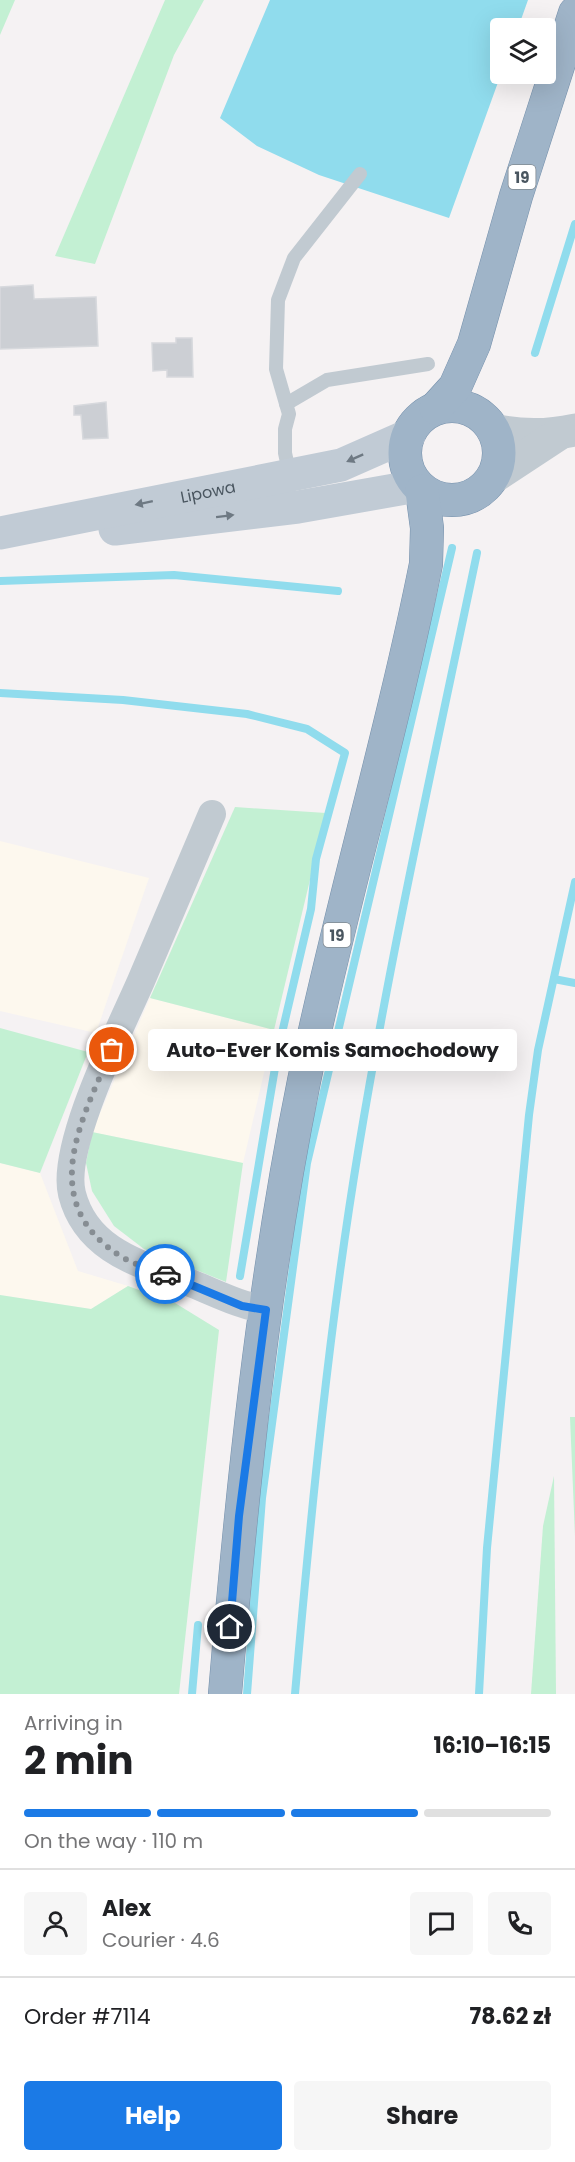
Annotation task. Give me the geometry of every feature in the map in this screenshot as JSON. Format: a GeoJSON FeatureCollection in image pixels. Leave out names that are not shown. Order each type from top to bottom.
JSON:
{"type":"FeatureCollection","features":[{"type":"Feature","properties":{"kind":"highway","name":"19"},"geometry":{"type":"LineString","coordinates":[[436,408],[454,387],[474,344],[516,196],[575,13]]}},
{"type":"Feature","properties":{"kind":"highway","name":"19"},"geometry":{"type":"LineString","coordinates":[[225,1694],[239,1516],[266,1310],[304,1082],[426,564],[438,535],[460,502],[482,490],[496,469],[499,449],[484,420],[474,344]]}},
{"type":"Feature","properties":{"kind":"highway"},"geometry":{"type":"LineString","coordinates":[[436,408],[461,406],[484,420]]}},
{"type":"Feature","properties":{"kind":"highway","name":"Lipowa"},"geometry":{"type":"LineString","coordinates":[[409,435],[420,419],[436,408]]}},
{"type":"Feature","properties":{"kind":"highway","name":"19"},"geometry":{"type":"LineString","coordinates":[[409,435],[405,461],[419,489],[427,528],[426,564]]}},
{"type":"Feature","properties":{"kind":"highway","name":"Lipowa"},"geometry":{"type":"LineString","coordinates":[[419,489],[439,500],[460,502]]}},
{"type":"Feature","properties":{"kind":"main road","name":"Lipowa"},"geometry":{"type":"LineString","coordinates":[[0,540],[294,491],[341,465],[409,435]]}},
{"type":"Feature","properties":{"kind":"main road","name":"Lipowa"},"geometry":{"type":"LineString","coordinates":[[0,533],[294,491],[419,489]]}},
{"type":"Feature","properties":{"kind":"street"},"geometry":{"type":"LineString","coordinates":[[484,420],[519,434],[567,432]]}},
{"type":"Feature","properties":{"kind":"street"},"geometry":{"type":"LineString","coordinates":[[492,478],[567,432]]}},
{"type":"Feature","properties":{"kind":"street"},"geometry":{"type":"LineString","coordinates":[[212,814],[88,1104],[70,1172],[72,1194],[82,1216],[99,1239],[123,1258],[242,1306],[266,1310]]}},
{"type":"Feature","properties":{"kind":"lane"},"geometry":{"type":"LineString","coordinates":[[294,491],[285,453],[285,429],[289,414],[276,369],[278,300],[294,258],[360,174]]}},
{"type":"Feature","properties":{"kind":"lane"},"geometry":{"type":"LineString","coordinates":[[286,404],[327,380],[428,364]]}},
{"type":"Feature","properties":{"kind":"shaded area"},"geometry":{"type":"Polygon","coordinates":[[[0,841],[149,878],[96,1033],[0,1011],[0,841]]]}},
{"type":"Feature","properties":{"kind":"shaded area"},"geometry":{"type":"Polygon","coordinates":[[[150,998],[274,1030],[243,1163],[92,1132],[150,998]]]}},
{"type":"Feature","properties":{"kind":"shaded area"},"geometry":{"type":"Polygon","coordinates":[[[0,1163],[40,1173],[78,1271],[128,1286],[91,1309],[0,1295],[0,1163]]]}},
{"type":"Feature","properties":{"kind":"green space"},"geometry":{"type":"Polygon","coordinates":[[[0,0],[15,0],[0,35],[0,0]]]}},
{"type":"Feature","properties":{"kind":"green space"},"geometry":{"type":"Polygon","coordinates":[[[165,0],[204,0],[174,55],[95,264],[55,256],[165,0]]]}},
{"type":"Feature","properties":{"kind":"green space"},"geometry":{"type":"Polygon","coordinates":[[[235,807],[326,813],[274,1030],[150,998],[235,807]]]}},
{"type":"Feature","properties":{"kind":"green space"},"geometry":{"type":"Polygon","coordinates":[[[0,1028],[88,1052],[40,1173],[0,1163],[0,1028]]]}},
{"type":"Feature","properties":{"kind":"green space"},"geometry":{"type":"Polygon","coordinates":[[[92,1132],[243,1163],[226,1282],[144,1249],[114,1226],[92,1191],[86,1163],[92,1132]]]}},
{"type":"Feature","properties":{"kind":"green space"},"geometry":{"type":"Polygon","coordinates":[[[128,1286],[175,1303],[219,1330],[179,1694],[0,1694],[0,1295],[91,1309],[128,1286]]]}},
{"type":"Feature","properties":{"kind":"green space"},"geometry":{"type":"Polygon","coordinates":[[[570,1417],[575,1417],[575,1536],[570,1417]]]}},
{"type":"Feature","properties":{"kind":"green space"},"geometry":{"type":"Polygon","coordinates":[[[554,1476],[556,1694],[531,1694],[543,1526],[554,1476]]]}},
{"type":"Feature","properties":{"kind":"water"},"geometry":{"type":"Polygon","coordinates":[[[270,0],[528,0],[522,18],[490,18],[490,84],[497,84],[449,218],[319,175],[257,146],[220,118],[270,0]]]}},
{"type":"Feature","properties":{"kind":"building"},"geometry":{"type":"Polygon","coordinates":[[[33,285],[34,299],[96,297],[98,346],[0,349],[0,287],[33,285]]]}},
{"type":"Feature","properties":{"kind":"building"},"geometry":{"type":"Polygon","coordinates":[[[176,338],[192,338],[193,377],[167,377],[167,370],[153,371],[152,343],[176,343],[176,338]]]}},
{"type":"Feature","properties":{"kind":"building"},"geometry":{"type":"Polygon","coordinates":[[[106,402],[108,438],[83,439],[81,415],[74,415],[74,406],[106,402]]]}},
{"type":"Feature","properties":{"kind":"waterway"},"geometry":{"type":"LineString","coordinates":[[535,353],[575,224]]}},
{"type":"Feature","properties":{"kind":"waterway"},"geometry":{"type":"LineString","coordinates":[[247,1694],[262,1498],[307,1163],[452,548]]}},
{"type":"Feature","properties":{"kind":"waterway"},"geometry":{"type":"LineString","coordinates":[[295,1694],[322,1419],[348,1214],[400,923],[477,553]]}},
{"type":"Feature","properties":{"kind":"waterway"},"geometry":{"type":"LineString","coordinates":[[0,581],[174,575],[338,591]]}},
{"type":"Feature","properties":{"kind":"waterway"},"geometry":{"type":"LineString","coordinates":[[0,693],[123,700],[247,714],[307,729],[345,753],[316,859],[311,909],[278,1050],[240,1276]]}},
{"type":"Feature","properties":{"kind":"waterway"},"geometry":{"type":"LineString","coordinates":[[479,1694],[487,1548],[529,1115],[538,1050],[575,882]]}},
{"type":"Feature","properties":{"kind":"waterway"},"geometry":{"type":"LineString","coordinates":[[554,979],[575,983]]}},
{"type":"Feature","properties":{"kind":"waterway"},"geometry":{"type":"LineString","coordinates":[[192,1694],[198,1625]]}},
{"type":"Feature","properties":{"kind":"way so far"},"geometry":{"type":"LineString","coordinates":[[112,1050],[88,1104],[78,1138],[70,1172],[72,1194],[82,1216],[99,1239],[123,1258],[165,1274]]}},
{"type":"Feature","properties":{"kind":"place","name":"Auto-Ever Komis Samochodowy"},"geometry":{"type":"Point","coordinates":[112,1050]}},
{"type":"Feature","properties":{"kind":"route"},"geometry":{"type":"LineString","coordinates":[[165,1274],[194,1284],[242,1306],[266,1310],[239,1516],[230,1627]]}}]}
